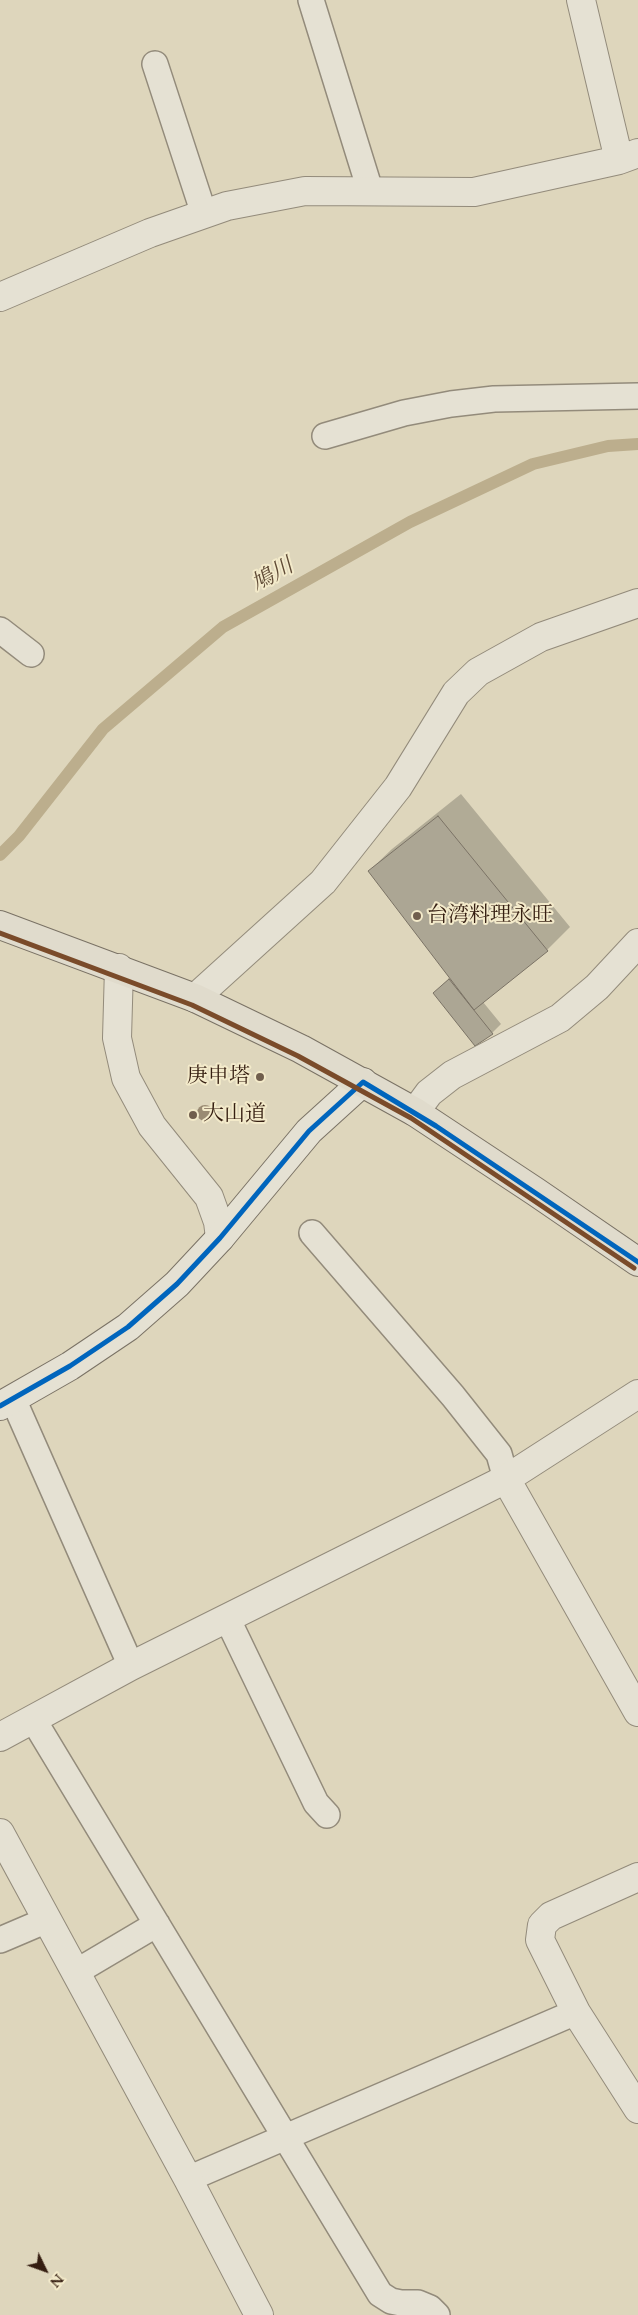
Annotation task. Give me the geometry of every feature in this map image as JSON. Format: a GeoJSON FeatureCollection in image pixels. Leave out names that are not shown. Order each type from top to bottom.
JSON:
{"type":"FeatureCollection","features":[{"type":"Feature","properties":{"kind":"main road"},"geometry":{"type":"LineString","coordinates":[[1,925],[195,998],[301,1049],[415,1112],[638,1262]]}},
{"type":"Feature","properties":{"kind":"street"},"geometry":{"type":"LineString","coordinates":[[0,297],[150,233],[227,206],[305,191],[474,192],[629,156],[581,0]]}},
{"type":"Feature","properties":{"kind":"street"},"geometry":{"type":"LineString","coordinates":[[195,998],[323,882],[398,787],[456,693],[478,672],[541,638],[638,603]]}},
{"type":"Feature","properties":{"kind":"street"},"geometry":{"type":"LineString","coordinates":[[415,1112],[429,1093],[452,1075],[560,1018],[596,987],[638,943]]}},
{"type":"Feature","properties":{"kind":"street"},"geometry":{"type":"LineString","coordinates":[[119,968],[117,1038],[126,1078],[152,1126],[209,1197],[218,1222],[220,1238]]}},
{"type":"Feature","properties":{"kind":"street"},"geometry":{"type":"LineString","coordinates":[[7,1402],[70,1366],[128,1327],[177,1284],[220,1238],[309,1131],[363,1082]]}},
{"type":"Feature","properties":{"kind":"street"},"geometry":{"type":"LineString","coordinates":[[0,1737],[131,1666],[506,1479],[638,1394]]}},
{"type":"Feature","properties":{"kind":"street"},"geometry":{"type":"LineString","coordinates":[[506,1479],[638,1712]]}},
{"type":"Feature","properties":{"kind":"street"},"geometry":{"type":"LineString","coordinates":[[0,1833],[188,2179],[259,2315]]}},
{"type":"Feature","properties":{"kind":"street"},"geometry":{"type":"LineString","coordinates":[[638,1877],[551,1916],[542,1925],[540,1940],[576,2012],[638,2109]]}},
{"type":"Feature","properties":{"kind":"lane"},"geometry":{"type":"LineString","coordinates":[[311,0],[370,190]]}},
{"type":"Feature","properties":{"kind":"lane"},"geometry":{"type":"LineString","coordinates":[[155,64],[204,214]]}},
{"type":"Feature","properties":{"kind":"lane"},"geometry":{"type":"LineString","coordinates":[[325,436],[404,412],[451,404],[494,399],[638,396]]}},
{"type":"Feature","properties":{"kind":"lane"},"geometry":{"type":"LineString","coordinates":[[0,630],[31,654]]}},
{"type":"Feature","properties":{"kind":"lane"},"geometry":{"type":"LineString","coordinates":[[312,1234],[499,1454],[506,1479]]}},
{"type":"Feature","properties":{"kind":"lane"},"geometry":{"type":"LineString","coordinates":[[7,1402],[131,1666]]}},
{"type":"Feature","properties":{"kind":"lane"},"geometry":{"type":"LineString","coordinates":[[228,1618],[316,1803],[327,1815]]}},
{"type":"Feature","properties":{"kind":"lane"},"geometry":{"type":"LineString","coordinates":[[33,1719],[380,2294],[391,2301],[418,2303],[430,2308],[437,2315]]}},
{"type":"Feature","properties":{"kind":"lane"},"geometry":{"type":"LineString","coordinates":[[0,1940],[47,1920]]}},
{"type":"Feature","properties":{"kind":"lane"},"geometry":{"type":"LineString","coordinates":[[76,1972],[157,1924]]}},
{"type":"Feature","properties":{"kind":"lane"},"geometry":{"type":"LineString","coordinates":[[188,2179],[576,2012]]}},
{"type":"Feature","properties":{"kind":"building"},"geometry":{"type":"Polygon","coordinates":[[[438,816],[548,951],[474,1010],[368,871],[438,816]]]}},
{"type":"Feature","properties":{"kind":"building"},"geometry":{"type":"Polygon","coordinates":[[[449,979],[493,1034],[475,1046],[433,993],[449,979]]]}},
{"type":"Feature","properties":{"kind":"waterway","name":"鳩川"},"geometry":{"type":"LineString","coordinates":[[0,855],[19,836],[103,729],[223,627],[410,522],[533,464],[608,446],[638,444]]}},
{"type":"Feature","properties":{"kind":"transit line"},"geometry":{"type":"LineString","coordinates":[[0,933],[192,1005],[298,1056],[411,1118],[634,1268]]}},
{"type":"Feature","properties":{"kind":"transit line"},"geometry":{"type":"LineString","coordinates":[[0,1406],[70,1366],[128,1327],[177,1284],[220,1238],[309,1131],[363,1082],[436,1126],[638,1262]]}},
{"type":"Feature","properties":{"kind":"place","name":"台湾料理永旺"},"geometry":{"type":"Point","coordinates":[417,916]}},
{"type":"Feature","properties":{"kind":"place","name":"庚申塔"},"geometry":{"type":"Point","coordinates":[260,1077]}},
{"type":"Feature","properties":{"kind":"place","name":"大山道"},"geometry":{"type":"Point","coordinates":[193,1115]}}]}
